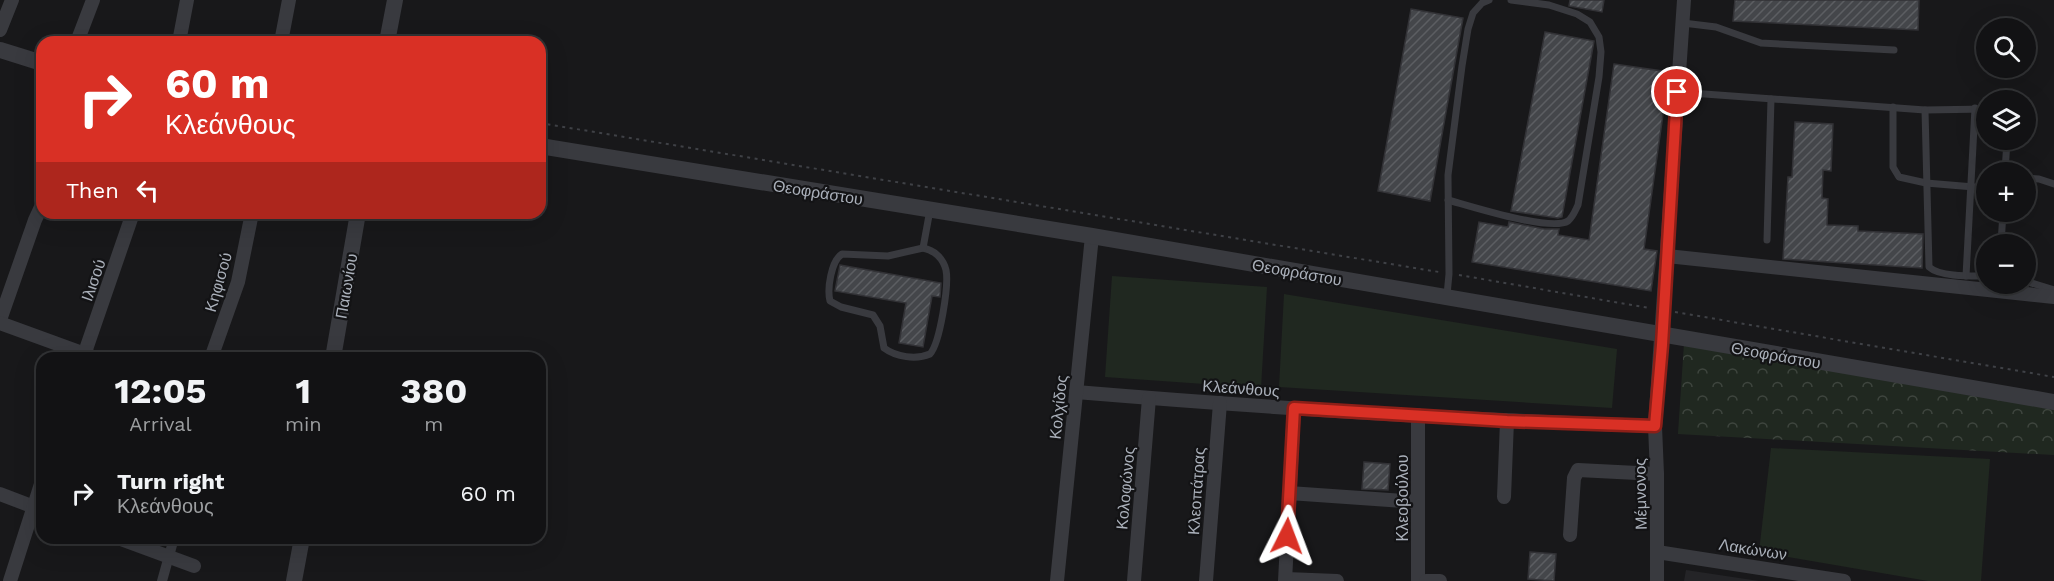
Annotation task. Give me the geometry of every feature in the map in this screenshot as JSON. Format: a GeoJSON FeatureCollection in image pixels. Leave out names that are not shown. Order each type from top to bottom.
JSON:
{"type":"FeatureCollection","features":[{"type":"Feature","properties":{"kind":"street"},"geometry":{"type":"LineString","coordinates":[[0,30],[12,0]]}},
{"type":"Feature","properties":{"kind":"street"},"geometry":{"type":"LineString","coordinates":[[79,36],[93,0]]}},
{"type":"Feature","properties":{"kind":"street"},"geometry":{"type":"LineString","coordinates":[[180,36],[187,0]]}},
{"type":"Feature","properties":{"kind":"street"},"geometry":{"type":"LineString","coordinates":[[282,36],[288,0]]}},
{"type":"Feature","properties":{"kind":"street"},"geometry":{"type":"LineString","coordinates":[[388,36],[395,0]]}},
{"type":"Feature","properties":{"kind":"street","name":"Μέμνονος"},"geometry":{"type":"LineString","coordinates":[[1657,581],[1655,426],[1684,0]]}},
{"type":"Feature","properties":{"kind":"street"},"geometry":{"type":"LineString","coordinates":[[0,50],[36,61]]}},
{"type":"Feature","properties":{"kind":"street","name":"Θεοφράστου"},"geometry":{"type":"LineString","coordinates":[[546,147],[1092,236],[2054,402]]}},
{"type":"Feature","properties":{"kind":"street"},"geometry":{"type":"LineString","coordinates":[[36,216],[0,321],[76,352]]}},
{"type":"Feature","properties":{"kind":"street","name":"Ιλισού"},"geometry":{"type":"LineString","coordinates":[[90,352],[131,219]]}},
{"type":"Feature","properties":{"kind":"street","name":"Κηφισού"},"geometry":{"type":"LineString","coordinates":[[213,352],[239,275],[251,219]]}},
{"type":"Feature","properties":{"kind":"street","name":"Παιωνίου"},"geometry":{"type":"LineString","coordinates":[[334,352],[357,219]]}},
{"type":"Feature","properties":{"kind":"street","name":"Κολχίδος"},"geometry":{"type":"LineString","coordinates":[[1057,581],[1092,236]]}},
{"type":"Feature","properties":{"kind":"street"},"geometry":{"type":"LineString","coordinates":[[1667,256],[2054,297]]}},
{"type":"Feature","properties":{"kind":"street","name":"Κλεάνθους"},"geometry":{"type":"LineString","coordinates":[[1076,392],[1507,421],[1655,426]]}},
{"type":"Feature","properties":{"kind":"street","name":"Κολοφώνος"},"geometry":{"type":"LineString","coordinates":[[1134,581],[1149,398]]}},
{"type":"Feature","properties":{"kind":"street","name":"Κλεοπάτρας"},"geometry":{"type":"LineString","coordinates":[[1206,581],[1220,403]]}},
{"type":"Feature","properties":{"kind":"street"},"geometry":{"type":"LineString","coordinates":[[1294,408],[1286,580],[1337,581]]}},
{"type":"Feature","properties":{"kind":"street","name":"Κλεοβούλου"},"geometry":{"type":"LineString","coordinates":[[1418,415],[1418,581]]}},
{"type":"Feature","properties":{"kind":"street"},"geometry":{"type":"LineString","coordinates":[[1504,497],[1507,421]]}},
{"type":"Feature","properties":{"kind":"street"},"geometry":{"type":"LineString","coordinates":[[1570,536],[1574,478],[1578,470],[1657,474]]}},
{"type":"Feature","properties":{"kind":"street"},"geometry":{"type":"LineString","coordinates":[[1289,493],[1418,502]]}},
{"type":"Feature","properties":{"kind":"street"},"geometry":{"type":"LineString","coordinates":[[0,494],[36,509]]}},
{"type":"Feature","properties":{"kind":"street"},"geometry":{"type":"LineString","coordinates":[[10,581],[36,512]]}},
{"type":"Feature","properties":{"kind":"street"},"geometry":{"type":"LineString","coordinates":[[134,544],[194,566]]}},
{"type":"Feature","properties":{"kind":"street"},"geometry":{"type":"LineString","coordinates":[[162,581],[172,544]]}},
{"type":"Feature","properties":{"kind":"street"},"geometry":{"type":"LineString","coordinates":[[294,581],[301,544]]}},
{"type":"Feature","properties":{"kind":"street","name":"Λακώνων"},"geometry":{"type":"LineString","coordinates":[[1657,552],[1812,578],[1844,581]]}},
{"type":"Feature","properties":{"kind":"street"},"geometry":{"type":"LineString","coordinates":[[1426,581],[1440,581]]}},
{"type":"Feature","properties":{"kind":"lane"},"geometry":{"type":"LineString","coordinates":[[1447,298],[1449,274],[1448,175],[1455,119],[1468,29],[1473,13],[1482,3],[1490,0]]}},
{"type":"Feature","properties":{"kind":"lane"},"geometry":{"type":"LineString","coordinates":[[1448,200],[1528,221],[1558,224],[1574,215],[1578,205],[1599,77],[1601,52],[1599,37],[1590,22],[1577,14],[1549,5],[1511,0]]}},
{"type":"Feature","properties":{"kind":"lane"},"geometry":{"type":"LineString","coordinates":[[1683,23],[1716,27],[1761,42],[1894,50]]}},
{"type":"Feature","properties":{"kind":"lane"},"geometry":{"type":"LineString","coordinates":[[1677,92],[1925,110],[1975,108],[1966,276]]}},
{"type":"Feature","properties":{"kind":"lane"},"geometry":{"type":"LineString","coordinates":[[1767,240],[1771,99]]}},
{"type":"Feature","properties":{"kind":"lane"},"geometry":{"type":"LineString","coordinates":[[1893,107],[1893,167],[1895,172],[1905,180],[1976,187]]}},
{"type":"Feature","properties":{"kind":"lane"},"geometry":{"type":"LineString","coordinates":[[1925,110],[1929,267],[1936,272],[1976,276]]}},
{"type":"Feature","properties":{"kind":"lane"},"geometry":{"type":"LineString","coordinates":[[2036,179],[2054,184]]}},
{"type":"Feature","properties":{"kind":"lane"},"geometry":{"type":"LineString","coordinates":[[923,248],[930,210]]}},
{"type":"Feature","properties":{"kind":"lane"},"geometry":{"type":"LineString","coordinates":[[923,248],[936,253],[945,269],[946,281],[939,337],[930,354],[917,357],[895,354],[884,348],[880,326],[873,315],[841,307],[830,301],[834,264],[838,256],[842,254],[888,256],[923,248]]}},
{"type":"Feature","properties":{"kind":"lane"},"geometry":{"type":"LineString","coordinates":[[2036,284],[2054,290]]}},
{"type":"Feature","properties":{"kind":"path"},"geometry":{"type":"LineString","coordinates":[[546,124],[2054,377]]}},
{"type":"Feature","properties":{"kind":"shaded area"},"geometry":{"type":"Polygon","coordinates":[[[1686,570],[1759,581],[1684,581],[1686,570]]]}},
{"type":"Feature","properties":{"kind":"green space"},"geometry":{"type":"Polygon","coordinates":[[[1112,276],[1267,287],[1261,388],[1105,377],[1112,276]]]}},
{"type":"Feature","properties":{"kind":"green space"},"geometry":{"type":"Polygon","coordinates":[[[1284,294],[1617,349],[1612,408],[1279,387],[1284,294]]]}},
{"type":"Feature","properties":{"kind":"green space"},"geometry":{"type":"Polygon","coordinates":[[[1684,344],[2054,408],[2054,455],[1678,434],[1684,344]]]}},
{"type":"Feature","properties":{"kind":"green space"},"geometry":{"type":"Polygon","coordinates":[[[1771,448],[1990,459],[1981,581],[1928,581],[1759,552],[1771,448]]]}},
{"type":"Feature","properties":{"kind":"building"},"geometry":{"type":"Polygon","coordinates":[[[1570,0],[1604,0],[1602,12],[1569,6],[1570,0]]]}},
{"type":"Feature","properties":{"kind":"building"},"geometry":{"type":"Polygon","coordinates":[[[1735,0],[1919,0],[1918,30],[1733,21],[1735,0]]]}},
{"type":"Feature","properties":{"kind":"building"},"geometry":{"type":"Polygon","coordinates":[[[1411,9],[1463,18],[1430,201],[1378,191],[1411,9]]]}},
{"type":"Feature","properties":{"kind":"building"},"geometry":{"type":"Polygon","coordinates":[[[1545,32],[1594,41],[1562,217],[1558,218],[1511,211],[1545,32]]]}},
{"type":"Feature","properties":{"kind":"building"},"geometry":{"type":"Polygon","coordinates":[[[1614,64],[1669,72],[1644,249],[1657,251],[1651,291],[1472,262],[1479,222],[1508,227],[1509,222],[1544,229],[1559,229],[1558,235],[1589,240],[1614,64]]]}},
{"type":"Feature","properties":{"kind":"building"},"geometry":{"type":"Polygon","coordinates":[[[1795,122],[1833,124],[1831,171],[1823,170],[1822,198],[1828,199],[1827,225],[1858,226],[1858,231],[1923,234],[1922,268],[1783,259],[1788,177],[1792,177],[1795,122]]]}},
{"type":"Feature","properties":{"kind":"building"},"geometry":{"type":"Polygon","coordinates":[[[840,265],[941,283],[940,297],[932,296],[923,347],[899,343],[906,303],[835,291],[840,265]]]}},
{"type":"Feature","properties":{"kind":"building"},"geometry":{"type":"Polygon","coordinates":[[[1364,462],[1390,464],[1388,490],[1362,489],[1364,462]]]}},
{"type":"Feature","properties":{"kind":"building"},"geometry":{"type":"Polygon","coordinates":[[[1530,552],[1556,554],[1554,581],[1528,579],[1530,552]]]}},
{"type":"Feature","properties":{"kind":"route"},"geometry":{"type":"LineString","coordinates":[[1287,536],[1294,408],[1507,421],[1655,426],[1677,92]]}}]}
